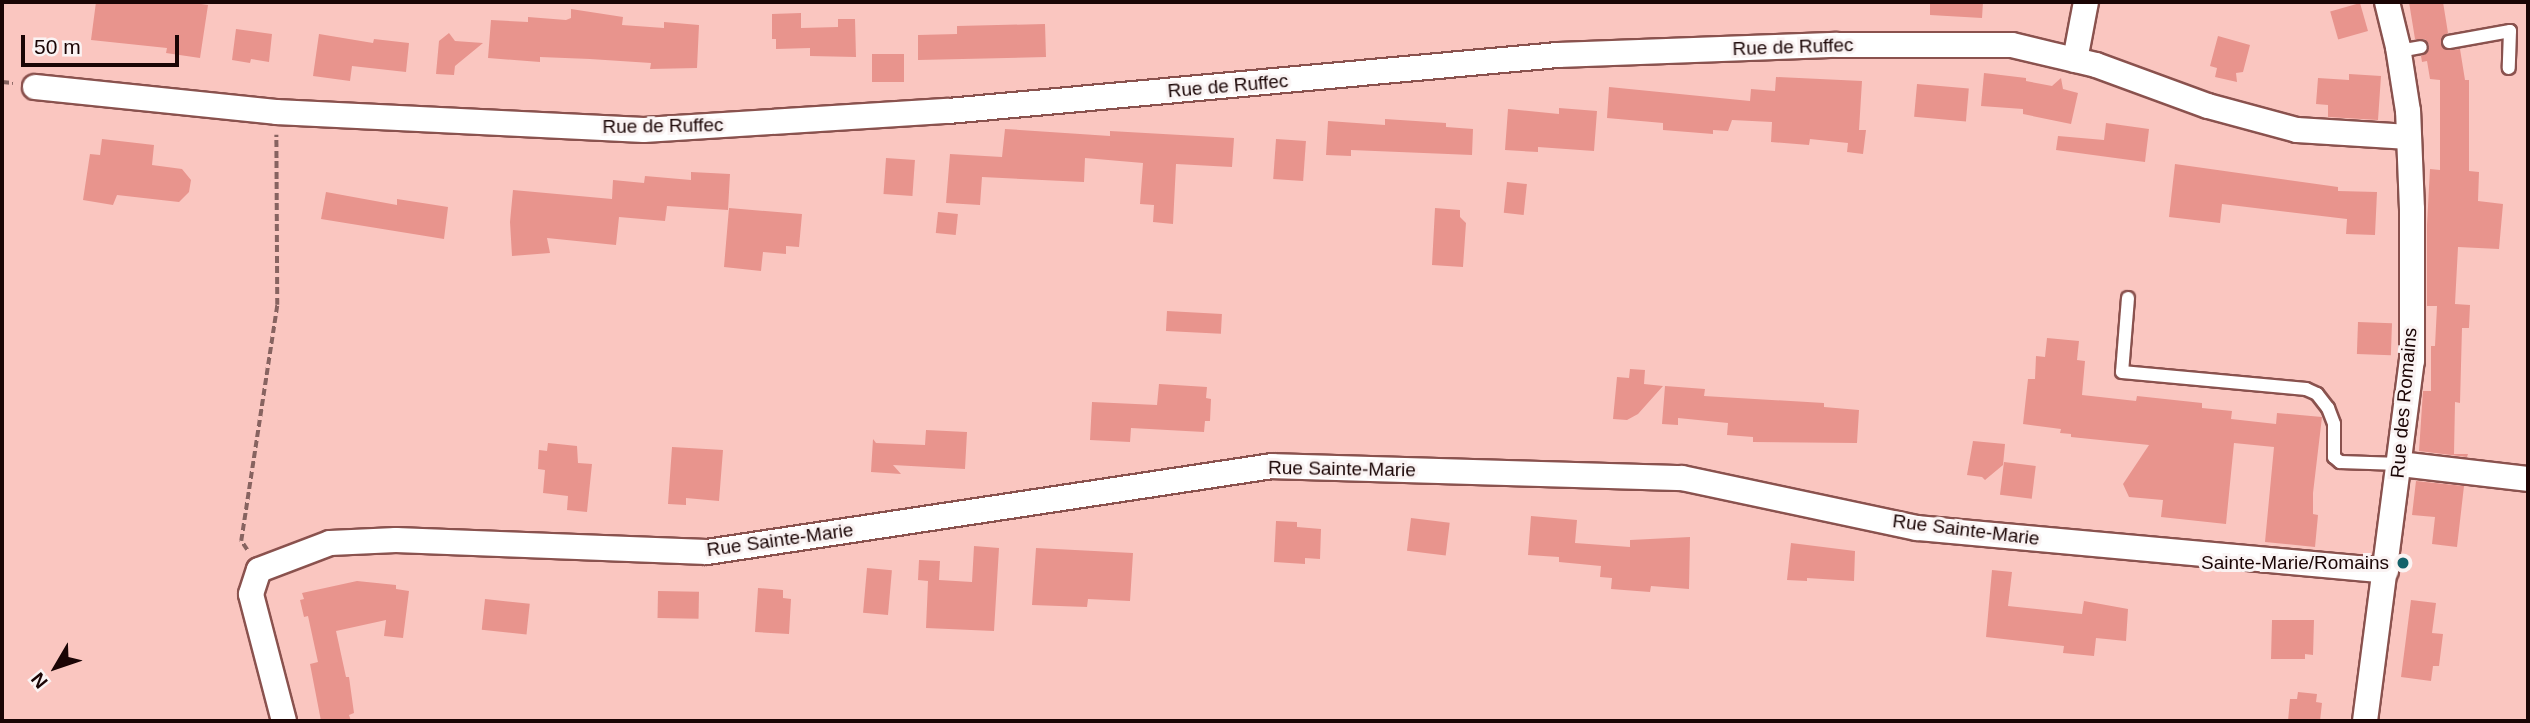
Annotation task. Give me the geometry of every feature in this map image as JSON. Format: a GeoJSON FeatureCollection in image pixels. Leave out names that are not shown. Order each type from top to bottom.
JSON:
{"type":"FeatureCollection","features":[{"type":"Feature","properties":{"kind":"street"},"geometry":{"type":"LineString","coordinates":[[2075,60],[2086,2]]}},
{"type":"Feature","properties":{"kind":"street","name":"Rue des Romains"},"geometry":{"type":"LineString","coordinates":[[2365,721],[2412,361],[2410,49],[2387,2]]}},
{"type":"Feature","properties":{"kind":"street","name":"Rue de Ruffec"},"geometry":{"type":"LineString","coordinates":[[36,87],[276,112],[644,130],[948,111],[1572,55],[1837,45],[2012,46],[2075,60],[2208,106],[2297,130],[2409,137]]}},
{"type":"Feature","properties":{"kind":"street"},"geometry":{"type":"LineString","coordinates":[[2400,464],[2528,480]]}},
{"type":"Feature","properties":{"kind":"street","name":"Rue Sainte-Marie"},"geometry":{"type":"LineString","coordinates":[[260,570],[330,543],[396,540],[707,552],[1272,466],[1682,478],[1917,528],[2386,571]]}},
{"type":"Feature","properties":{"kind":"street"},"geometry":{"type":"LineString","coordinates":[[260,570],[251,594],[284,721]]}},
{"type":"Feature","properties":{"kind":"lane"},"geometry":{"type":"LineString","coordinates":[[2449,42],[2511,25],[2509,68]]}},
{"type":"Feature","properties":{"kind":"lane"},"geometry":{"type":"LineString","coordinates":[[2128,298],[2122,372],[2306,389],[2317,394],[2328,408],[2334,424],[2334,457],[2340,463],[2400,464]]}},
{"type":"Feature","properties":{"kind":"path"},"geometry":{"type":"LineString","coordinates":[[260,570],[241,541],[277,305],[276,112]]}},
{"type":"Feature","properties":{"kind":"building"},"geometry":{"type":"Polygon","coordinates":[[[96,2],[187,2],[208,5],[200,58],[166,53],[167,48],[91,40],[96,2]]]}},
{"type":"Feature","properties":{"kind":"building"},"geometry":{"type":"Polygon","coordinates":[[[1930,2],[1983,2],[1982,18],[1930,15],[1930,2]]]}},
{"type":"Feature","properties":{"kind":"building"},"geometry":{"type":"Polygon","coordinates":[[[2409,2],[2443,2],[2448,33],[2441,38],[2441,44],[2447,50],[2460,49],[2465,80],[2469,80],[2469,171],[2479,172],[2478,201],[2503,204],[2499,249],[2458,247],[2455,304],[2470,305],[2469,328],[2462,328],[2460,403],[2455,402],[2454,454],[2468,454],[2467,457],[2419,451],[2423,391],[2431,391],[2431,346],[2435,346],[2437,306],[2427,306],[2427,225],[2430,169],[2440,170],[2440,80],[2430,79],[2427,61],[2422,62],[2421,56],[2427,53],[2429,45],[2425,39],[2415,39],[2409,2]]]}},
{"type":"Feature","properties":{"kind":"building"},"geometry":{"type":"Polygon","coordinates":[[[2360,3],[2368,31],[2338,39],[2330,12],[2360,3]]]}},
{"type":"Feature","properties":{"kind":"building"},"geometry":{"type":"Polygon","coordinates":[[[571,9],[623,17],[622,25],[664,28],[664,22],[699,25],[697,68],[650,69],[651,63],[590,59],[540,57],[540,62],[488,58],[491,20],[528,22],[528,17],[566,20],[571,18],[571,9]]]}},
{"type":"Feature","properties":{"kind":"building"},"geometry":{"type":"Polygon","coordinates":[[[801,13],[801,28],[838,27],[838,19],[855,19],[856,57],[810,56],[810,48],[776,49],[776,39],[772,39],[772,14],[801,13]]]}},
{"type":"Feature","properties":{"kind":"building"},"geometry":{"type":"Polygon","coordinates":[[[1045,24],[1046,57],[918,60],[918,35],[957,34],[957,26],[1045,24]]]}},
{"type":"Feature","properties":{"kind":"building"},"geometry":{"type":"Polygon","coordinates":[[[236,29],[272,34],[269,62],[232,60],[236,29]]]}},
{"type":"Feature","properties":{"kind":"building"},"geometry":{"type":"Polygon","coordinates":[[[449,33],[455,41],[483,43],[455,66],[454,75],[436,74],[439,41],[449,33]]]}},
{"type":"Feature","properties":{"kind":"building"},"geometry":{"type":"Polygon","coordinates":[[[319,34],[373,43],[374,39],[409,43],[406,72],[352,66],[350,81],[313,76],[319,34]]]}},
{"type":"Feature","properties":{"kind":"building"},"geometry":{"type":"Polygon","coordinates":[[[2218,36],[2250,45],[2243,72],[2236,73],[2237,82],[2215,77],[2217,68],[2210,66],[2218,36]]]}},
{"type":"Feature","properties":{"kind":"building"},"geometry":{"type":"Polygon","coordinates":[[[872,54],[904,54],[904,82],[872,82],[872,54]]]}},
{"type":"Feature","properties":{"kind":"building"},"geometry":{"type":"Polygon","coordinates":[[[1984,73],[2026,78],[2026,81],[2052,86],[2061,78],[2063,89],[2078,93],[2071,124],[2023,114],[2023,109],[1981,106],[1984,73]]]}},
{"type":"Feature","properties":{"kind":"building"},"geometry":{"type":"Polygon","coordinates":[[[2349,74],[2381,76],[2378,120],[2328,117],[2328,105],[2316,104],[2318,78],[2349,80],[2349,74]]]}},
{"type":"Feature","properties":{"kind":"building"},"geometry":{"type":"Polygon","coordinates":[[[1776,77],[1862,81],[1859,130],[1866,130],[1863,154],[1847,152],[1848,143],[1810,139],[1809,145],[1771,142],[1772,122],[1732,120],[1728,131],[1713,130],[1713,134],[1663,130],[1663,123],[1607,118],[1609,87],[1750,101],[1751,89],[1775,91],[1776,77]]]}},
{"type":"Feature","properties":{"kind":"building"},"geometry":{"type":"Polygon","coordinates":[[[1917,84],[1969,89],[1966,121],[1914,117],[1917,84]]]}},
{"type":"Feature","properties":{"kind":"building"},"geometry":{"type":"Polygon","coordinates":[[[1559,108],[1597,111],[1594,151],[1538,147],[1538,152],[1505,150],[1508,109],[1559,114],[1559,108]]]}},
{"type":"Feature","properties":{"kind":"building"},"geometry":{"type":"Polygon","coordinates":[[[1385,119],[1446,123],[1446,127],[1473,129],[1472,155],[1351,150],[1351,156],[1326,155],[1328,121],[1385,125],[1385,119]]]}},
{"type":"Feature","properties":{"kind":"building"},"geometry":{"type":"Polygon","coordinates":[[[2106,123],[2149,129],[2145,162],[2056,150],[2058,136],[2104,140],[2106,123]]]}},
{"type":"Feature","properties":{"kind":"building"},"geometry":{"type":"Polygon","coordinates":[[[1005,129],[1110,136],[1110,131],[1234,138],[1232,167],[1176,164],[1173,224],[1153,222],[1154,205],[1140,204],[1143,163],[1085,158],[1084,182],[982,177],[980,205],[946,203],[950,154],[1002,157],[1005,129]]]}},
{"type":"Feature","properties":{"kind":"building"},"geometry":{"type":"Polygon","coordinates":[[[102,139],[154,145],[152,165],[182,169],[191,180],[189,192],[179,202],[117,195],[113,205],[83,200],[90,154],[100,155],[102,139]]]}},
{"type":"Feature","properties":{"kind":"building"},"geometry":{"type":"Polygon","coordinates":[[[1276,139],[1306,141],[1303,181],[1273,179],[1276,139]]]}},
{"type":"Feature","properties":{"kind":"building"},"geometry":{"type":"Polygon","coordinates":[[[886,158],[915,160],[912,196],[883,194],[886,158]]]}},
{"type":"Feature","properties":{"kind":"building"},"geometry":{"type":"Polygon","coordinates":[[[2175,164],[2338,187],[2338,191],[2377,192],[2375,235],[2346,234],[2347,219],[2222,204],[2220,223],[2169,217],[2175,164]]]}},
{"type":"Feature","properties":{"kind":"building"},"geometry":{"type":"Polygon","coordinates":[[[691,172],[730,174],[728,210],[667,206],[665,221],[619,217],[616,245],[547,238],[550,253],[512,256],[510,222],[513,190],[612,199],[613,180],[644,183],[645,176],[691,180],[691,172]]]}},
{"type":"Feature","properties":{"kind":"building"},"geometry":{"type":"Polygon","coordinates":[[[1507,182],[1527,184],[1524,215],[1504,213],[1507,182]]]}},
{"type":"Feature","properties":{"kind":"building"},"geometry":{"type":"Polygon","coordinates":[[[326,192],[397,205],[397,199],[448,207],[444,239],[321,219],[326,192]]]}},
{"type":"Feature","properties":{"kind":"building"},"geometry":{"type":"Polygon","coordinates":[[[729,208],[802,214],[799,247],[786,246],[786,254],[763,252],[761,271],[724,267],[729,208]]]}},
{"type":"Feature","properties":{"kind":"building"},"geometry":{"type":"Polygon","coordinates":[[[1435,208],[1460,210],[1460,217],[1466,223],[1463,267],[1432,265],[1435,208]]]}},
{"type":"Feature","properties":{"kind":"building"},"geometry":{"type":"Polygon","coordinates":[[[938,212],[958,214],[956,235],[936,233],[938,212]]]}},
{"type":"Feature","properties":{"kind":"building"},"geometry":{"type":"Polygon","coordinates":[[[1167,311],[1222,314],[1221,334],[1166,331],[1167,311]]]}},
{"type":"Feature","properties":{"kind":"building"},"geometry":{"type":"Polygon","coordinates":[[[2358,322],[2392,323],[2391,355],[2357,354],[2358,322]]]}},
{"type":"Feature","properties":{"kind":"building"},"geometry":{"type":"Polygon","coordinates":[[[2047,338],[2079,341],[2077,360],[2085,361],[2082,395],[2136,401],[2137,396],[2202,403],[2202,408],[2232,411],[2231,419],[2276,424],[2277,413],[2322,417],[2313,493],[2313,514],[2318,515],[2315,547],[2265,542],[2274,447],[2234,443],[2226,524],[2161,517],[2163,500],[2129,497],[2123,484],[2149,445],[2071,437],[2071,434],[2060,433],[2061,429],[2023,424],[2028,379],[2035,379],[2036,356],[2045,357],[2047,338]]]}},
{"type":"Feature","properties":{"kind":"building"},"geometry":{"type":"Polygon","coordinates":[[[1630,369],[1645,370],[1644,384],[1663,386],[1638,414],[1627,420],[1613,419],[1617,377],[1629,378],[1630,369]]]}},
{"type":"Feature","properties":{"kind":"building"},"geometry":{"type":"Polygon","coordinates":[[[1159,384],[1207,387],[1206,398],[1211,399],[1210,421],[1205,421],[1204,432],[1131,428],[1130,442],[1090,440],[1092,402],[1157,405],[1159,384]]]}},
{"type":"Feature","properties":{"kind":"building"},"geometry":{"type":"Polygon","coordinates":[[[1665,386],[1705,389],[1704,396],[1824,403],[1824,407],[1859,410],[1857,443],[1753,442],[1753,437],[1727,435],[1728,423],[1678,418],[1678,425],[1662,424],[1665,386]]]}},
{"type":"Feature","properties":{"kind":"building"},"geometry":{"type":"Polygon","coordinates":[[[926,430],[967,432],[965,469],[893,465],[901,474],[871,472],[873,439],[876,443],[925,445],[926,430]]]}},
{"type":"Feature","properties":{"kind":"building"},"geometry":{"type":"Polygon","coordinates":[[[1973,441],[2005,444],[2003,465],[1985,480],[1967,475],[1973,441]]]}},
{"type":"Feature","properties":{"kind":"building"},"geometry":{"type":"Polygon","coordinates":[[[548,443],[577,446],[578,463],[592,464],[587,512],[567,510],[568,496],[543,493],[545,470],[538,469],[539,450],[547,451],[548,443]]]}},
{"type":"Feature","properties":{"kind":"building"},"geometry":{"type":"Polygon","coordinates":[[[672,447],[723,450],[719,501],[686,498],[686,505],[668,504],[672,447]]]}},
{"type":"Feature","properties":{"kind":"building"},"geometry":{"type":"Polygon","coordinates":[[[2004,462],[2036,466],[2032,499],[2000,495],[2004,462]]]}},
{"type":"Feature","properties":{"kind":"building"},"geometry":{"type":"Polygon","coordinates":[[[2416,481],[2464,486],[2457,547],[2432,544],[2435,517],[2412,515],[2416,481]]]}},
{"type":"Feature","properties":{"kind":"building"},"geometry":{"type":"Polygon","coordinates":[[[1531,516],[1577,520],[1575,543],[1630,547],[1630,540],[1690,537],[1689,589],[1651,586],[1650,592],[1611,589],[1612,578],[1600,577],[1601,566],[1559,562],[1559,557],[1528,555],[1531,516]]]}},
{"type":"Feature","properties":{"kind":"building"},"geometry":{"type":"Polygon","coordinates":[[[1411,518],[1450,523],[1446,556],[1407,551],[1411,518]]]}},
{"type":"Feature","properties":{"kind":"building"},"geometry":{"type":"Polygon","coordinates":[[[1276,521],[1297,522],[1297,527],[1321,529],[1320,559],[1305,558],[1305,564],[1274,562],[1276,521]]]}},
{"type":"Feature","properties":{"kind":"building"},"geometry":{"type":"Polygon","coordinates":[[[1791,543],[1855,551],[1854,581],[1807,578],[1807,581],[1787,580],[1791,543]]]}},
{"type":"Feature","properties":{"kind":"building"},"geometry":{"type":"Polygon","coordinates":[[[974,546],[999,548],[994,631],[926,628],[928,581],[918,580],[919,560],[940,561],[939,580],[972,582],[974,546]]]}},
{"type":"Feature","properties":{"kind":"building"},"geometry":{"type":"Polygon","coordinates":[[[1036,548],[1133,553],[1130,601],[1088,599],[1087,607],[1032,605],[1036,548]]]}},
{"type":"Feature","properties":{"kind":"building"},"geometry":{"type":"Polygon","coordinates":[[[867,568],[892,570],[888,615],[863,613],[867,568]]]}},
{"type":"Feature","properties":{"kind":"building"},"geometry":{"type":"Polygon","coordinates":[[[1992,570],[2012,572],[2008,606],[2082,614],[2084,601],[2128,609],[2126,641],[2096,638],[2094,656],[2063,653],[2064,646],[1986,637],[1992,570]]]}},
{"type":"Feature","properties":{"kind":"building"},"geometry":{"type":"Polygon","coordinates":[[[357,581],[396,585],[396,589],[409,591],[403,638],[384,636],[386,620],[336,631],[346,677],[349,677],[354,713],[349,715],[351,721],[321,721],[310,664],[318,662],[308,616],[304,617],[300,600],[304,599],[302,593],[357,581]]]}},
{"type":"Feature","properties":{"kind":"building"},"geometry":{"type":"Polygon","coordinates":[[[758,588],[783,590],[783,598],[791,599],[789,634],[755,632],[758,588]]]}},
{"type":"Feature","properties":{"kind":"building"},"geometry":{"type":"Polygon","coordinates":[[[658,591],[699,592],[699,619],[658,618],[658,591]]]}},
{"type":"Feature","properties":{"kind":"building"},"geometry":{"type":"Polygon","coordinates":[[[485,599],[530,604],[527,635],[482,630],[485,599]]]}},
{"type":"Feature","properties":{"kind":"building"},"geometry":{"type":"Polygon","coordinates":[[[2411,600],[2436,603],[2432,633],[2443,634],[2439,666],[2433,666],[2431,681],[2401,677],[2411,600]]]}},
{"type":"Feature","properties":{"kind":"building"},"geometry":{"type":"Polygon","coordinates":[[[2272,620],[2314,620],[2313,655],[2305,654],[2305,659],[2271,659],[2272,620]]]}},
{"type":"Feature","properties":{"kind":"building"},"geometry":{"type":"Polygon","coordinates":[[[2298,692],[2317,694],[2316,702],[2322,703],[2320,721],[2288,721],[2290,699],[2297,699],[2298,692]]]}},
{"type":"Feature","properties":{"kind":"place","name":"Sainte-Marie/Romains"},"geometry":{"type":"Point","coordinates":[2403,563]}}]}
